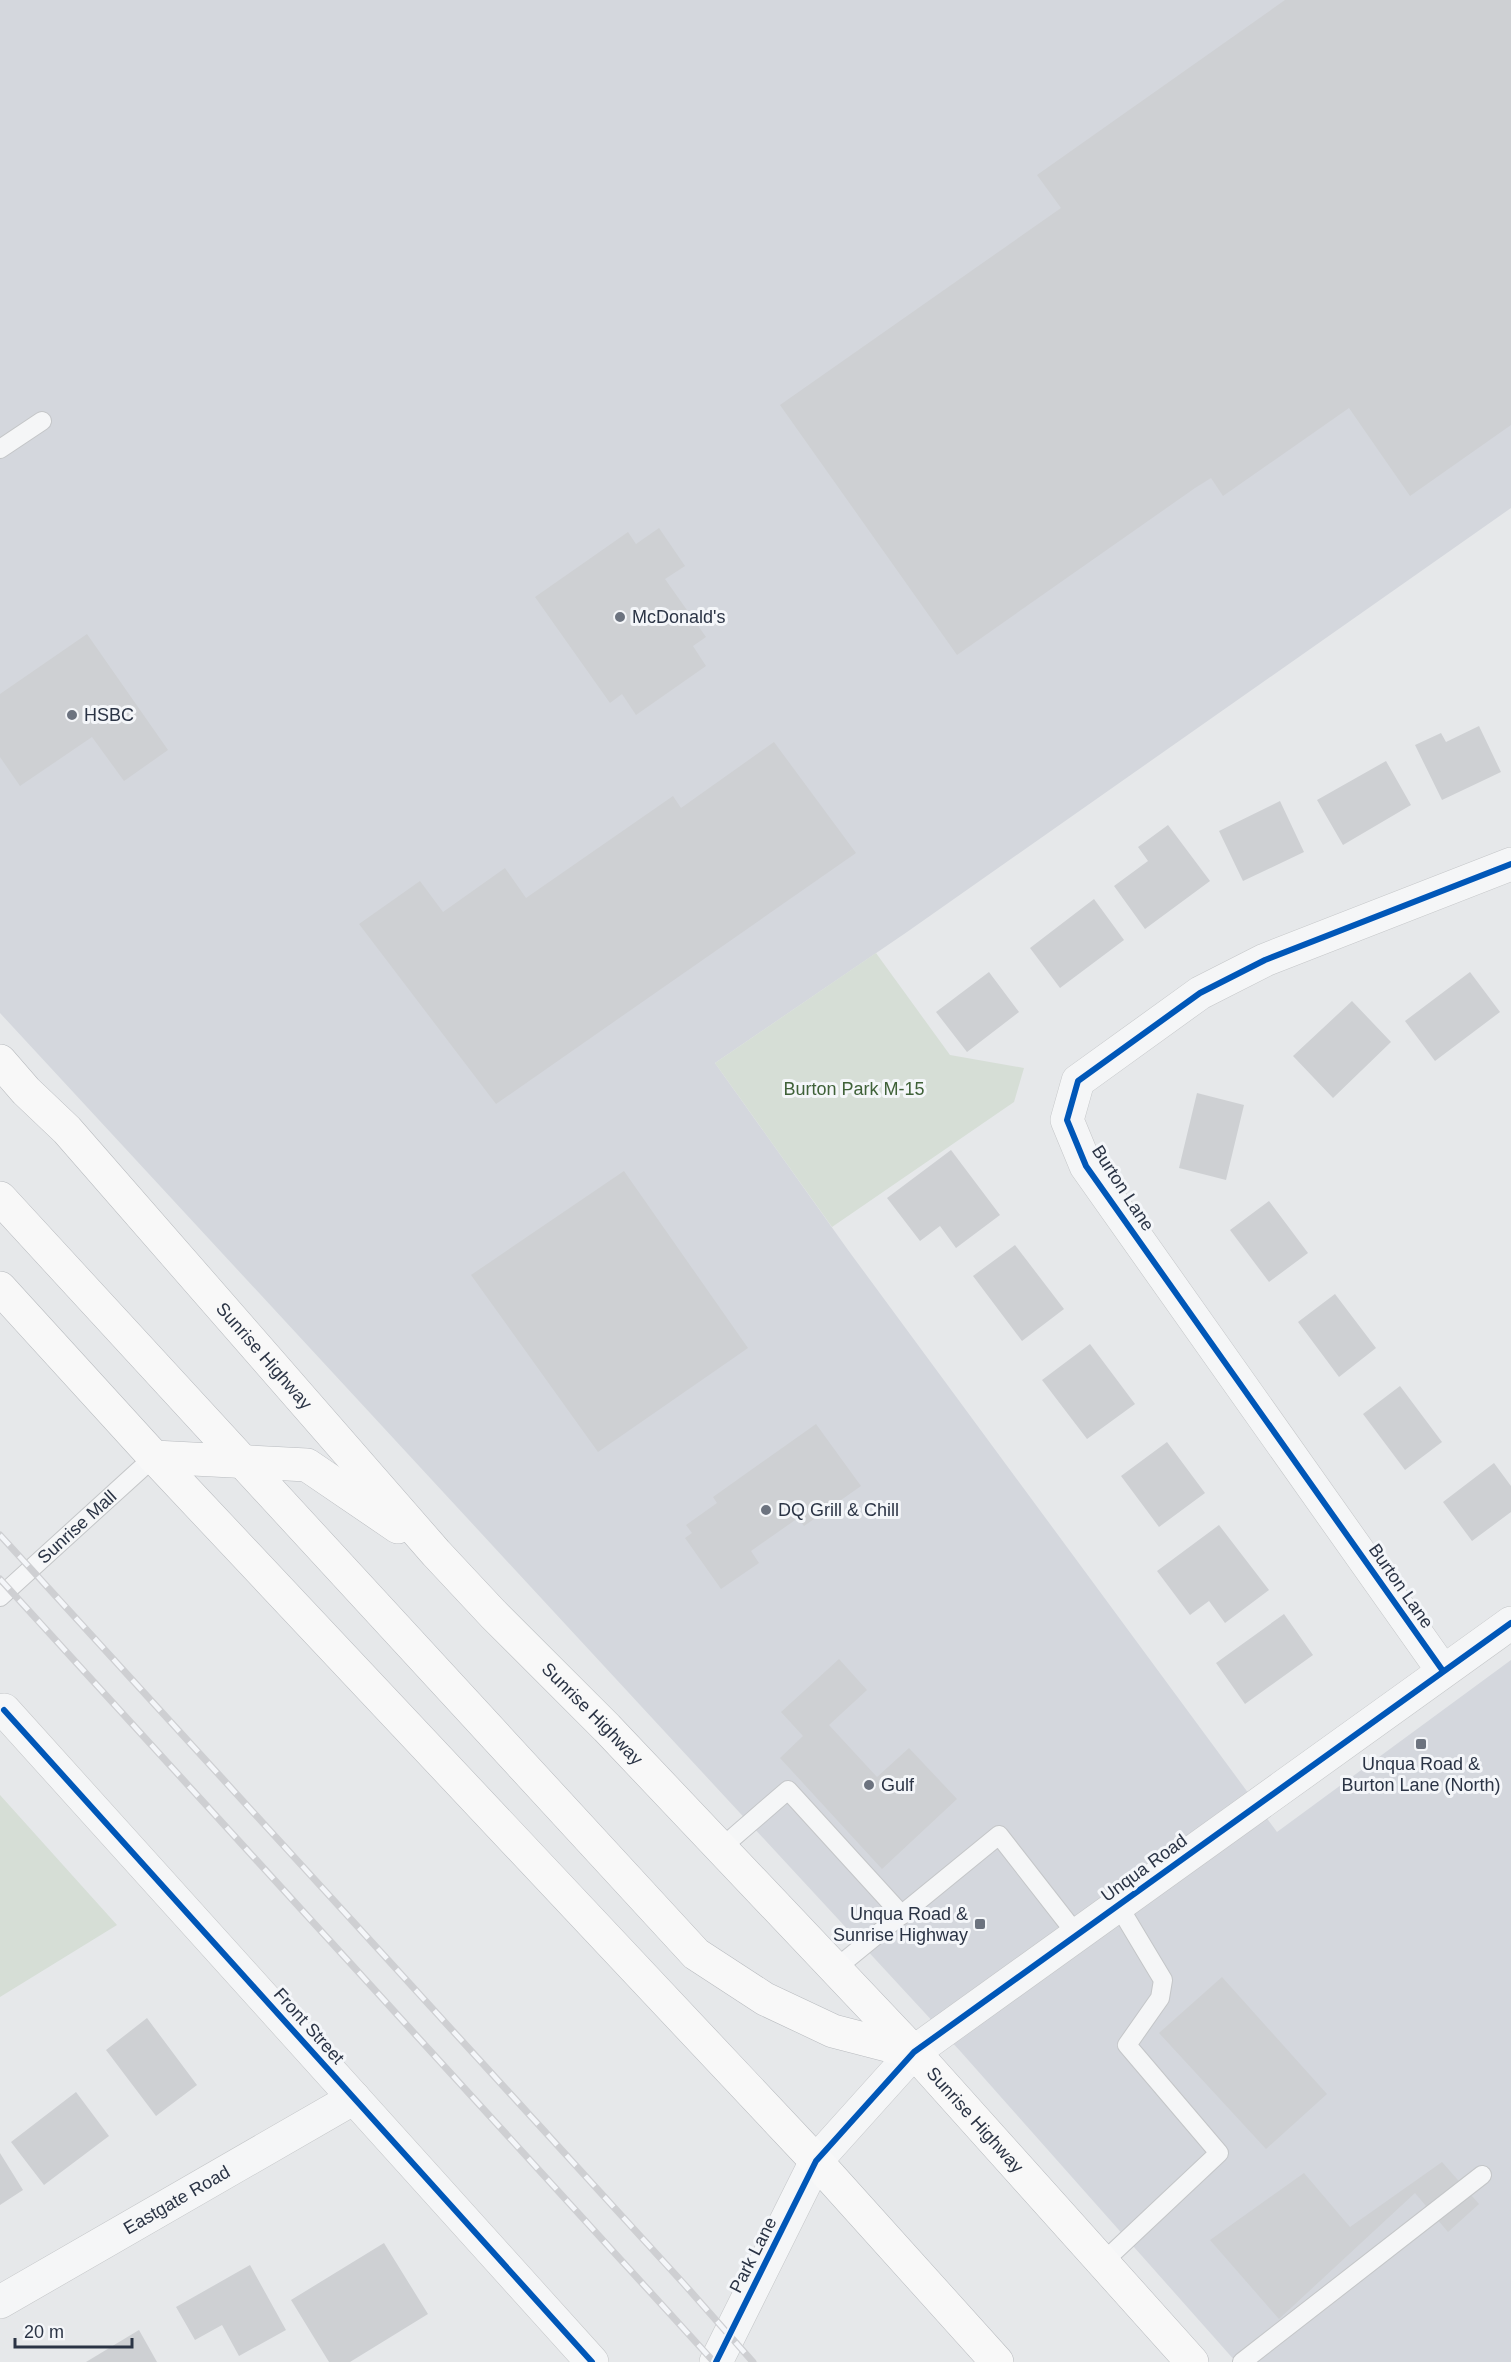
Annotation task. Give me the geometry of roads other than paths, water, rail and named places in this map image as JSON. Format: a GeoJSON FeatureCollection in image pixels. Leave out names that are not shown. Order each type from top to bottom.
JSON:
{"type":"FeatureCollection","features":[{"type":"Feature","properties":{"kind":"highway","name":"Sunrise Highway"},"geometry":{"type":"LineString","coordinates":[[0,1060],[26,1091],[67,1130],[436,1553],[493,1614],[607,1728],[914,2052],[1192,2362]]}},
{"type":"Feature","properties":{"kind":"highway"},"geometry":{"type":"LineString","coordinates":[[0,1198],[696,1954],[765,2000],[833,2031],[914,2052]]}},
{"type":"Feature","properties":{"kind":"highway"},"geometry":{"type":"LineString","coordinates":[[0,1288],[154,1457],[816,2161],[997,2362]]}},
{"type":"Feature","properties":{"kind":"highway"},"geometry":{"type":"LineString","coordinates":[[154,1457],[308,1465],[436,1553]]}},
{"type":"Feature","properties":{"kind":"street","name":"Burton Lane"},"geometry":{"type":"LineString","coordinates":[[1443,1671],[1086,1166],[1067,1120],[1078,1081],[1200,993],[1265,960],[1511,864]]}},
{"type":"Feature","properties":{"kind":"street","name":"Unqua Road"},"geometry":{"type":"LineString","coordinates":[[816,2161],[914,2052],[1511,1623]]}},
{"type":"Feature","properties":{"kind":"street","name":"Front Street"},"geometry":{"type":"LineString","coordinates":[[4,1710],[592,2362]]}},
{"type":"Feature","properties":{"kind":"street","name":"Eastgate Road"},"geometry":{"type":"LineString","coordinates":[[0,2302],[354,2098]]}},
{"type":"Feature","properties":{"kind":"street","name":"Park Lane"},"geometry":{"type":"LineString","coordinates":[[716,2362],[816,2161]]}},
{"type":"Feature","properties":{"kind":"lane"},"geometry":{"type":"LineString","coordinates":[[0,449],[42,421]]}},
{"type":"Feature","properties":{"kind":"lane","name":"Sunrise Mall"},"geometry":{"type":"LineString","coordinates":[[0,1597],[154,1457]]}},
{"type":"Feature","properties":{"kind":"lane"},"geometry":{"type":"LineString","coordinates":[[721,1848],[788,1790],[902,1915]]}},
{"type":"Feature","properties":{"kind":"lane"},"geometry":{"type":"LineString","coordinates":[[835,1969],[999,1835],[1077,1935]]}},
{"type":"Feature","properties":{"kind":"lane"},"geometry":{"type":"LineString","coordinates":[[1102,2263],[1219,2153],[1127,2045],[1160,1998],[1163,1980],[1118,1905]]}},
{"type":"Feature","properties":{"kind":"lane"},"geometry":{"type":"LineString","coordinates":[[1242,2362],[1482,2175]]}},
{"type":"Feature","properties":{"kind":"railway"},"geometry":{"type":"LineString","coordinates":[[0,1535],[753,2362]]}},
{"type":"Feature","properties":{"kind":"railway"},"geometry":{"type":"LineString","coordinates":[[0,1579],[714,2362]]}},
{"type":"Feature","properties":{"kind":"place","name":"McDonald's"},"geometry":{"type":"Point","coordinates":[620,617]}},
{"type":"Feature","properties":{"kind":"place","name":"HSBC"},"geometry":{"type":"Point","coordinates":[72,715]}},
{"type":"Feature","properties":{"kind":"place","name":"DQ Grill & Chill"},"geometry":{"type":"Point","coordinates":[766,1510]}},
{"type":"Feature","properties":{"kind":"place","name":"Unqua Road & Burton Lane (North)"},"geometry":{"type":"Point","coordinates":[1421,1744]}},
{"type":"Feature","properties":{"kind":"place","name":"Gulf"},"geometry":{"type":"Point","coordinates":[869,1785]}},
{"type":"Feature","properties":{"kind":"place","name":"Unqua Road & Sunrise Highway"},"geometry":{"type":"Point","coordinates":[980,1924]}},
{"type":"Feature","properties":{"kind":"park label","name":"Burton Park M-15"},"geometry":{"type":"Point","coordinates":[854,1089]}}]}
